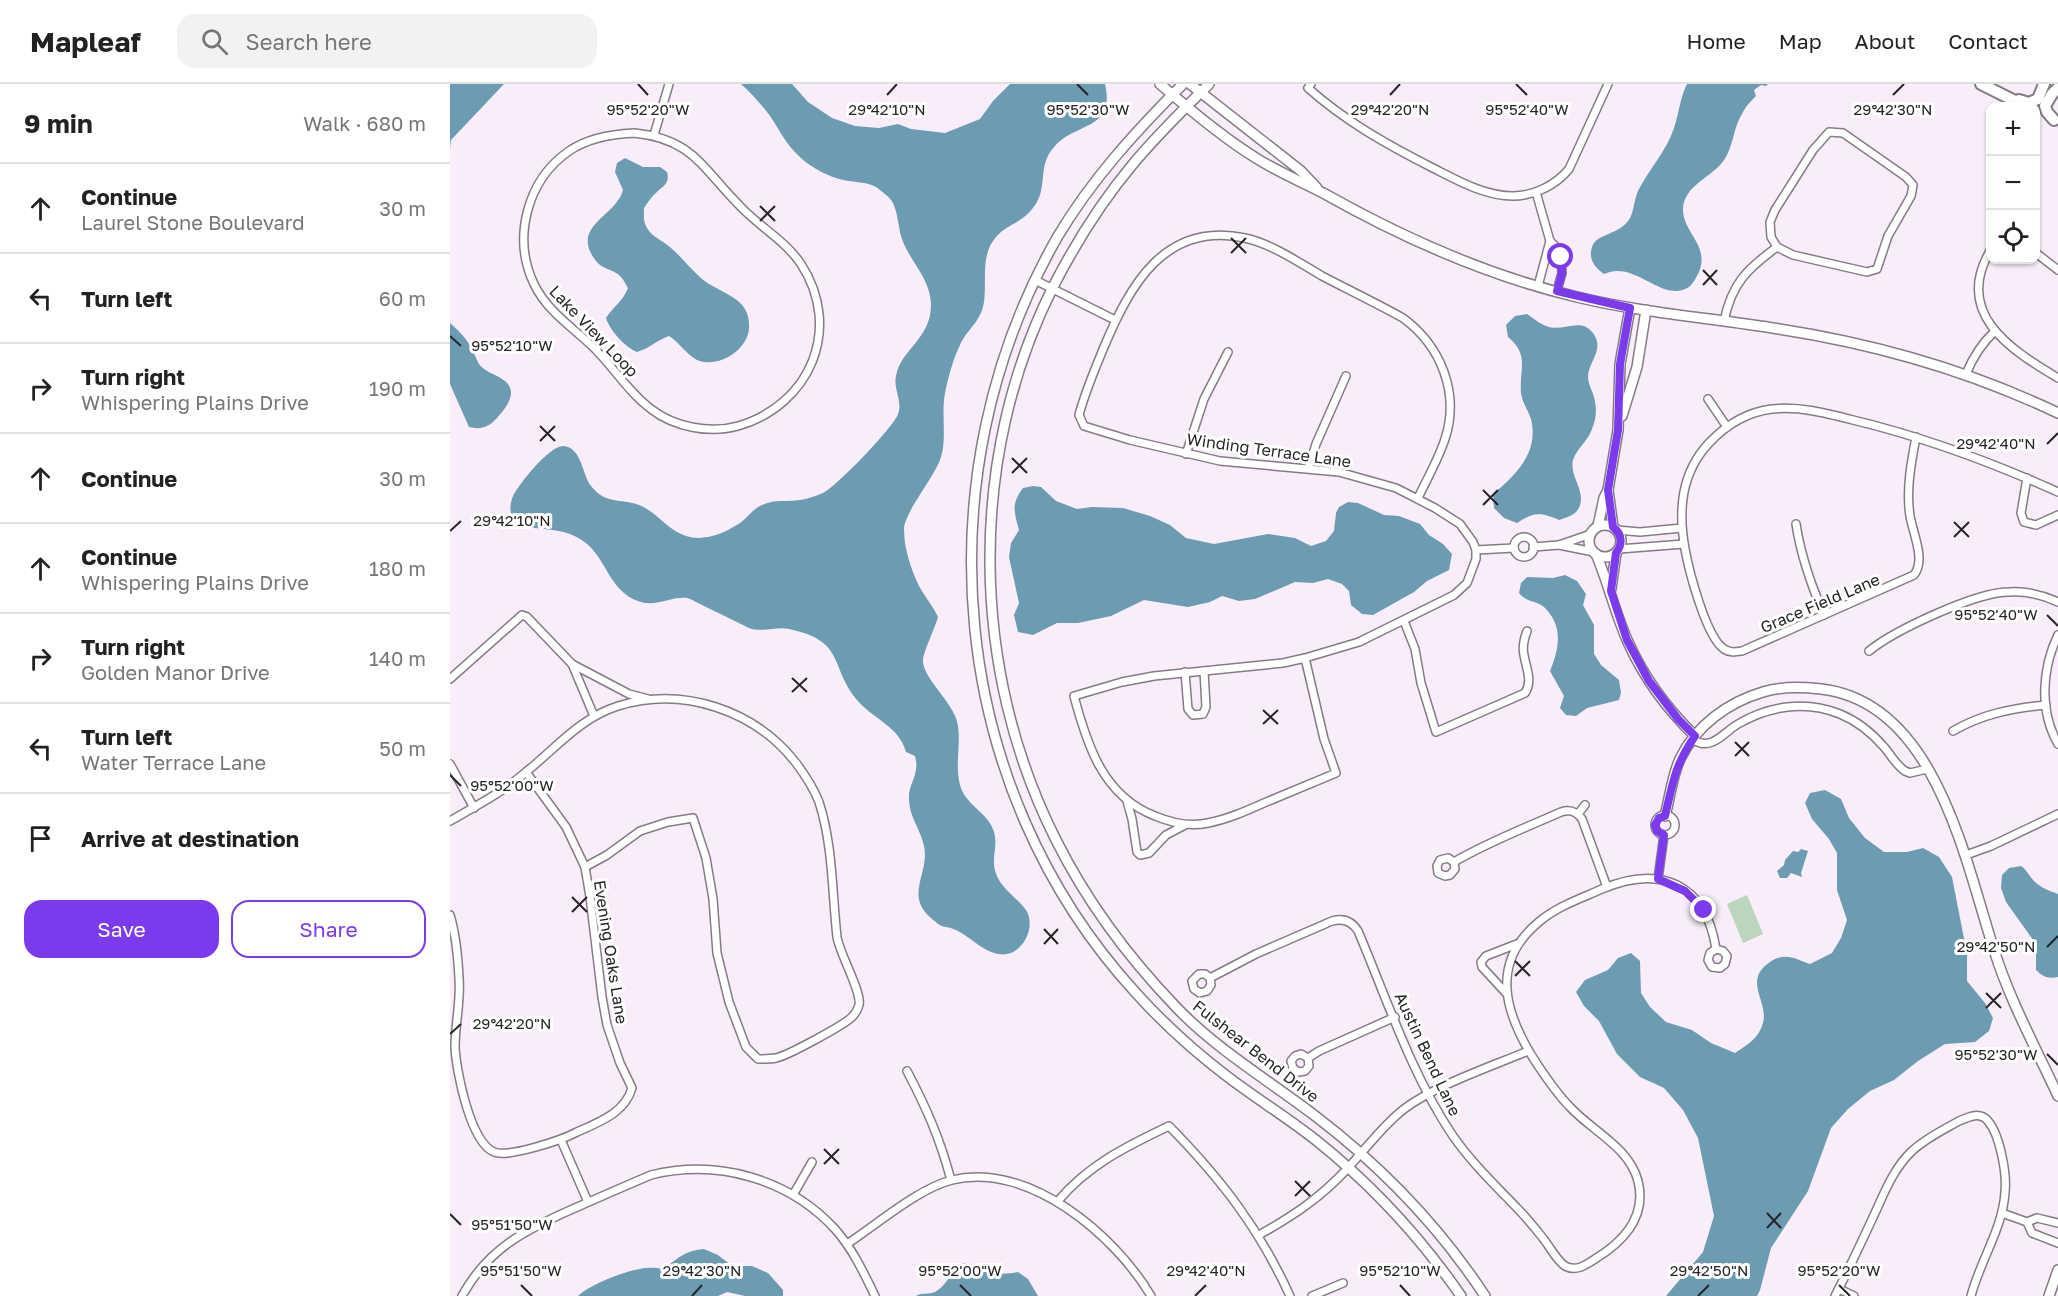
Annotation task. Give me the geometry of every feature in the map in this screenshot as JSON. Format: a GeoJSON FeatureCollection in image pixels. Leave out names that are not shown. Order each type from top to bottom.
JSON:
{"type":"FeatureCollection","features":[{"type":"Feature","properties":{"kind":"main road"},"geometry":{"type":"LineString","coordinates":[[1160,84],[1226,138],[1256,158],[1402,235],[1443,254],[1538,286],[1630,308],[1839,340],[1896,353],[1966,374],[2058,413]]}},
{"type":"Feature","properties":{"kind":"main road","name":"Fulshear Bend Drive"},"geometry":{"type":"LineString","coordinates":[[1183,84],[1123,146],[1085,194],[1059,235],[1035,280],[1009,341],[991,398],[976,474],[971,551],[974,630],[996,742],[1012,789],[1042,857],[1080,921],[1119,974],[1167,1025],[1212,1065],[1318,1142],[1348,1168],[1390,1208],[1418,1239],[1461,1296]]}},
{"type":"Feature","properties":{"kind":"main road"},"geometry":{"type":"LineString","coordinates":[[1190,84],[1301,171],[1321,192]]}},
{"type":"Feature","properties":{"kind":"main road","name":"Fulshear Bend Drive"},"geometry":{"type":"LineString","coordinates":[[1209,84],[1123,176],[1084,233],[1053,289],[1026,355],[1009,408],[995,482],[990,552],[991,597],[1001,677],[1011,725],[1030,782],[1054,838],[1090,901],[1126,951],[1180,1011],[1224,1049],[1311,1113],[1361,1154],[1430,1223],[1485,1296]]}},
{"type":"Feature","properties":{"kind":"main road"},"geometry":{"type":"LineString","coordinates":[[1981,84],[2016,102]]}},
{"type":"Feature","properties":{"kind":"main road"},"geometry":{"type":"LineString","coordinates":[[2007,98],[2029,103],[2038,99],[2044,84]]}},
{"type":"Feature","properties":{"kind":"main road"},"geometry":{"type":"LineString","coordinates":[[2056,121],[2047,112],[2045,106],[2058,88]]}},
{"type":"Feature","properties":{"kind":"main road"},"geometry":{"type":"LineString","coordinates":[[2040,113],[2056,121]]}},
{"type":"Feature","properties":{"kind":"main road"},"geometry":{"type":"LineString","coordinates":[[1618,430],[1620,364],[1630,308]]}},
{"type":"Feature","properties":{"kind":"main road"},"geometry":{"type":"LineString","coordinates":[[1646,310],[1637,367],[1618,430],[1608,490],[1598,526],[1591,534],[1590,545],[1611,591],[1627,640],[1649,681],[1678,719],[1695,736]]}},
{"type":"Feature","properties":{"kind":"main road"},"geometry":{"type":"LineString","coordinates":[[1608,490],[1615,528],[1621,539],[1611,591]]}},
{"type":"Feature","properties":{"kind":"main road"},"geometry":{"type":"LineString","coordinates":[[1598,526],[1608,525],[1615,528]]}},
{"type":"Feature","properties":{"kind":"main road"},"geometry":{"type":"LineString","coordinates":[[971,551],[990,552]]}},
{"type":"Feature","properties":{"kind":"main road"},"geometry":{"type":"LineString","coordinates":[[1595,553],[1606,557],[1617,551]]}},
{"type":"Feature","properties":{"kind":"main road"},"geometry":{"type":"LineString","coordinates":[[1665,816],[1674,775],[1681,757],[1708,722],[1725,708],[1743,698],[1766,690],[1806,687],[1830,690],[1868,704],[1886,716],[1901,731],[1927,768],[1943,800],[1966,855],[2001,970],[2058,1096]]}},
{"type":"Feature","properties":{"kind":"main road"},"geometry":{"type":"LineString","coordinates":[[1012,789],[1030,782]]}},
{"type":"Feature","properties":{"kind":"main road"},"geometry":{"type":"LineString","coordinates":[[1167,1025],[1180,1011]]}},
{"type":"Feature","properties":{"kind":"main road"},"geometry":{"type":"LineString","coordinates":[[2049,1296],[2058,1270]]}},
{"type":"Feature","properties":{"kind":"street"},"geometry":{"type":"LineString","coordinates":[[654,135],[669,84]]}},
{"type":"Feature","properties":{"kind":"street"},"geometry":{"type":"LineString","coordinates":[[1310,86],[1332,109],[1372,136],[1482,191],[1516,196],[1536,192],[1553,183],[1569,169],[1608,84]]}},
{"type":"Feature","properties":{"kind":"street"},"geometry":{"type":"LineString","coordinates":[[1829,132],[1843,133],[1906,177],[1913,185],[1911,196],[1888,236],[1877,269],[1867,272],[1794,255],[1777,247],[1771,237],[1772,216],[1813,150],[1829,132]]}},
{"type":"Feature","properties":{"kind":"street","name":"Lake View Loop"},"geometry":{"type":"LineString","coordinates":[[615,134],[654,135],[692,155],[708,169],[736,203],[786,246],[799,262],[814,290],[819,321],[818,341],[812,362],[802,382],[787,400],[752,422],[732,428],[708,429],[670,420],[652,410],[593,347],[544,303],[526,265],[523,243],[530,200],[540,181],[554,164],[570,151],[592,140],[615,134]]}},
{"type":"Feature","properties":{"kind":"street"},"geometry":{"type":"LineString","coordinates":[[1536,192],[1550,241],[1558,249],[1562,265],[1557,291]]}},
{"type":"Feature","properties":{"kind":"street"},"geometry":{"type":"LineString","coordinates":[[1035,280],[1115,320],[1138,280],[1159,258],[1182,245],[1206,237],[1238,237],[1258,241],[1403,318],[1424,335],[1443,368],[1449,387],[1449,427],[1418,498]]}},
{"type":"Feature","properties":{"kind":"street"},"geometry":{"type":"LineString","coordinates":[[1538,286],[1550,241]]}},
{"type":"Feature","properties":{"kind":"street"},"geometry":{"type":"LineString","coordinates":[[1724,321],[1734,289],[1744,274],[1752,265],[1777,247]]}},
{"type":"Feature","properties":{"kind":"street"},"geometry":{"type":"LineString","coordinates":[[2040,256],[2058,270]]}},
{"type":"Feature","properties":{"kind":"street"},"geometry":{"type":"LineString","coordinates":[[1986,259],[1980,272],[1978,295],[1982,311],[1995,331],[2020,354],[2058,378]]}},
{"type":"Feature","properties":{"kind":"street","name":"Winding Terrace Lane"},"geometry":{"type":"LineString","coordinates":[[1115,320],[1081,410],[1081,420],[1084,426],[1185,454],[1220,461],[1310,468],[1367,478],[1418,498],[1460,524],[1476,550]]}},
{"type":"Feature","properties":{"kind":"street"},"geometry":{"type":"LineString","coordinates":[[1966,374],[1973,358],[1986,339],[1995,331]]}},
{"type":"Feature","properties":{"kind":"street"},"geometry":{"type":"LineString","coordinates":[[1185,454],[1204,399],[1228,352]]}},
{"type":"Feature","properties":{"kind":"street"},"geometry":{"type":"LineString","coordinates":[[1310,468],[1316,444],[1346,376]]}},
{"type":"Feature","properties":{"kind":"street"},"geometry":{"type":"LineString","coordinates":[[1708,399],[1727,427]]}},
{"type":"Feature","properties":{"kind":"street"},"geometry":{"type":"LineString","coordinates":[[1617,551],[1684,544],[1682,497],[1687,477],[1703,449],[1727,427],[1755,412],[1785,408],[1801,409],[1883,427],[1966,453],[2058,492]]}},
{"type":"Feature","properties":{"kind":"street","name":"Grace Field Lane"},"geometry":{"type":"LineString","coordinates":[[1684,544],[1694,588],[1712,635],[1718,644],[1728,651],[1742,651],[1910,579],[1918,570],[1919,558],[1910,514],[1909,492],[1916,437]]}},
{"type":"Feature","properties":{"kind":"street"},"geometry":{"type":"LineString","coordinates":[[2026,478],[2021,513],[2024,522],[2036,525],[2058,516]]}},
{"type":"Feature","properties":{"kind":"street"},"geometry":{"type":"LineString","coordinates":[[1796,524],[1805,568],[1824,615]]}},
{"type":"Feature","properties":{"kind":"street"},"geometry":{"type":"LineString","coordinates":[[1615,528],[1640,532],[1682,528]]}},
{"type":"Feature","properties":{"kind":"street"},"geometry":{"type":"LineString","coordinates":[[1533,547],[1559,545],[1591,534]]}},
{"type":"Feature","properties":{"kind":"street"},"geometry":{"type":"LineString","coordinates":[[1522,538],[1528,539],[1533,547],[1531,554],[1523,557],[1518,555],[1514,548],[1516,542],[1522,538]]}},
{"type":"Feature","properties":{"kind":"street"},"geometry":{"type":"LineString","coordinates":[[1559,545],[1595,553]]}},
{"type":"Feature","properties":{"kind":"street"},"geometry":{"type":"LineString","coordinates":[[1305,658],[1324,739],[1336,772],[1226,819],[1206,824],[1185,825],[1155,816],[1127,801],[1102,773],[1092,755],[1074,696],[1122,682],[1185,672],[1263,666],[1305,658],[1359,642],[1404,621],[1462,589],[1472,575],[1476,550],[1514,548]]}},
{"type":"Feature","properties":{"kind":"street"},"geometry":{"type":"LineString","coordinates":[[1869,651],[1891,635],[1988,595],[2010,591],[2032,594],[2058,602]]}},
{"type":"Feature","properties":{"kind":"street"},"geometry":{"type":"LineString","coordinates":[[450,679],[522,615],[527,617],[572,664],[605,683],[629,694],[650,699],[707,704],[737,714],[761,729],[783,747],[803,773],[818,800],[826,831],[838,940],[844,962],[858,991],[860,1004],[857,1010],[851,1018],[777,1058],[758,1059],[746,1047],[729,1002],[717,953],[713,899],[706,858],[693,818],[668,822],[640,831],[607,855],[585,867]]}},
{"type":"Feature","properties":{"kind":"street"},"geometry":{"type":"LineString","coordinates":[[1404,621],[1413,644],[1436,732],[1525,693],[1529,683],[1523,654],[1527,631]]}},
{"type":"Feature","properties":{"kind":"street"},"geometry":{"type":"LineString","coordinates":[[2058,635],[2049,657],[2045,682],[2046,705],[2051,728],[2058,744]]}},
{"type":"Feature","properties":{"kind":"street"},"geometry":{"type":"LineString","coordinates":[[572,664],[594,716]]}},
{"type":"Feature","properties":{"kind":"street"},"geometry":{"type":"LineString","coordinates":[[1185,672],[1188,709],[1197,716],[1203,714],[1206,707],[1204,671]]}},
{"type":"Feature","properties":{"kind":"street"},"geometry":{"type":"LineString","coordinates":[[450,821],[497,794],[526,772],[560,741],[594,716],[618,706],[650,699]]}},
{"type":"Feature","properties":{"kind":"street"},"geometry":{"type":"LineString","coordinates":[[1953,731],[1990,714],[2046,705]]}},
{"type":"Feature","properties":{"kind":"street"},"geometry":{"type":"LineString","coordinates":[[1695,736],[1694,740],[1706,744],[1714,742],[1750,717],[1768,710],[1802,706],[1823,709],[1853,721],[1869,731],[1905,771],[1910,773],[1927,768]]}},
{"type":"Feature","properties":{"kind":"street"},"geometry":{"type":"LineString","coordinates":[[450,765],[474,808]]}},
{"type":"Feature","properties":{"kind":"street","name":"Evening Oaks Lane"},"geometry":{"type":"LineString","coordinates":[[526,772],[566,827],[585,867],[607,1025],[620,1063],[632,1088],[629,1099],[621,1108],[603,1120],[561,1140]]}},
{"type":"Feature","properties":{"kind":"street"},"geometry":{"type":"LineString","coordinates":[[1127,801],[1132,819],[1135,847],[1140,855],[1149,854],[1166,836],[1185,825]]}},
{"type":"Feature","properties":{"kind":"street"},"geometry":{"type":"LineString","coordinates":[[1578,814],[1585,805]]}},
{"type":"Feature","properties":{"kind":"street"},"geometry":{"type":"LineString","coordinates":[[1454,862],[1489,843],[1561,812],[1569,811],[1578,814],[1583,821],[1607,887]]}},
{"type":"Feature","properties":{"kind":"street"},"geometry":{"type":"LineString","coordinates":[[1966,855],[1991,846],[2058,814]]}},
{"type":"Feature","properties":{"kind":"street"},"geometry":{"type":"LineString","coordinates":[[1665,816],[1672,819],[1675,826],[1672,832],[1664,835],[1657,831],[1655,825],[1659,818],[1665,816]]}},
{"type":"Feature","properties":{"kind":"street"},"geometry":{"type":"LineString","coordinates":[[1658,879],[1664,835]]}},
{"type":"Feature","properties":{"kind":"street"},"geometry":{"type":"LineString","coordinates":[[1506,993],[1482,967],[1482,960],[1487,955],[1506,950],[1519,943],[1545,916],[1607,887],[1635,879],[1658,879],[1681,888],[1697,901],[1710,920],[1716,949]]}},
{"type":"Feature","properties":{"kind":"street"},"geometry":{"type":"LineString","coordinates":[[450,915],[454,929],[459,980],[455,1047],[461,1089],[473,1125],[484,1144],[493,1152],[505,1154],[561,1140],[588,1202]]}},
{"type":"Feature","properties":{"kind":"street","name":"Austin Bend Lane"},"geometry":{"type":"LineString","coordinates":[[1210,978],[1256,954],[1332,921],[1342,919],[1348,921],[1358,931],[1429,1094],[1453,1136],[1533,1226],[1563,1264],[1573,1268],[1586,1265],[1623,1239],[1638,1211],[1639,1186],[1634,1169],[1624,1155],[1570,1107],[1528,1051]]}},
{"type":"Feature","properties":{"kind":"street"},"geometry":{"type":"LineString","coordinates":[[1259,1235],[1303,1209],[1348,1168],[1396,1116],[1429,1094],[1528,1051],[1513,1022],[1506,993],[1508,967],[1519,943]]}},
{"type":"Feature","properties":{"kind":"street"},"geometry":{"type":"LineString","coordinates":[[1308,1058],[1329,1046],[1395,1017]]}},
{"type":"Feature","properties":{"kind":"street"},"geometry":{"type":"LineString","coordinates":[[907,1071],[928,1110],[951,1180]]}},
{"type":"Feature","properties":{"kind":"street"},"geometry":{"type":"LineString","coordinates":[[1854,1296],[1837,1292],[1890,1179],[1905,1159],[1923,1142],[1969,1116],[1977,1115],[1988,1121],[2000,1150],[2006,1179],[2002,1213],[1971,1296]]}},
{"type":"Feature","properties":{"kind":"street"},"geometry":{"type":"LineString","coordinates":[[1058,1202],[1072,1184],[1089,1170],[1124,1148],[1169,1126],[1217,1178],[1259,1235],[1290,1296]]}},
{"type":"Feature","properties":{"kind":"street"},"geometry":{"type":"LineString","coordinates":[[794,1195],[812,1162]]}},
{"type":"Feature","properties":{"kind":"street"},"geometry":{"type":"LineString","coordinates":[[462,1296],[474,1277],[503,1246],[540,1223],[651,1175],[689,1169],[726,1170],[748,1176],[794,1195],[824,1219],[847,1244],[875,1296]]}},
{"type":"Feature","properties":{"kind":"street"},"geometry":{"type":"LineString","coordinates":[[847,1244],[931,1188],[951,1180],[968,1178],[1005,1181],[1042,1193],[1058,1202],[1112,1247],[1151,1296]]}},
{"type":"Feature","properties":{"kind":"street"},"geometry":{"type":"LineString","coordinates":[[2002,1213],[2027,1222],[2037,1218],[2058,1223]]}},
{"type":"Feature","properties":{"kind":"street"},"geometry":{"type":"LineString","coordinates":[[2027,1222],[2032,1233],[2058,1243]]}},
{"type":"Feature","properties":{"kind":"street"},"geometry":{"type":"LineString","coordinates":[[1312,1296],[1343,1283]]}},
{"type":"Feature","properties":{"kind":"green space"},"geometry":{"type":"Polygon","coordinates":[[[1747,895],[1763,934],[1743,943],[1727,904],[1747,895]]]}},
{"type":"Feature","properties":{"kind":"water"},"geometry":{"type":"Polygon","coordinates":[[[450,84],[504,84],[451,140],[450,148],[450,84]]]}},
{"type":"Feature","properties":{"kind":"water"},"geometry":{"type":"Polygon","coordinates":[[[741,84],[792,84],[808,102],[832,118],[855,126],[879,128],[898,124],[911,129],[945,133],[980,119],[993,101],[1010,84],[1105,84],[1107,99],[1099,118],[1062,139],[1054,147],[1046,161],[1042,188],[1037,202],[1027,215],[1001,232],[991,244],[986,260],[982,309],[960,345],[948,381],[944,401],[944,442],[941,457],[909,514],[904,529],[913,573],[938,617],[923,660],[927,673],[956,718],[959,734],[958,776],[960,785],[967,798],[987,819],[994,832],[994,867],[999,880],[1028,914],[1030,927],[1026,939],[1018,949],[1007,954],[991,952],[962,933],[939,925],[923,909],[919,901],[919,892],[925,856],[924,846],[911,812],[909,799],[916,767],[915,756],[906,752],[903,743],[892,729],[857,700],[848,688],[834,656],[820,640],[789,629],[749,628],[687,598],[657,603],[638,601],[621,590],[594,551],[578,538],[560,531],[514,523],[512,500],[521,483],[550,452],[563,446],[574,451],[578,456],[591,486],[602,496],[639,505],[673,530],[686,536],[707,537],[734,527],[756,508],[767,503],[803,500],[823,493],[840,480],[863,456],[898,414],[896,376],[904,358],[926,327],[931,305],[927,286],[904,245],[893,203],[876,187],[832,177],[805,162],[788,143],[763,107],[741,84]]]}},
{"type":"Feature","properties":{"kind":"water"},"geometry":{"type":"Polygon","coordinates":[[[1687,84],[1768,84],[1761,85],[1754,90],[1756,96],[1746,107],[1739,120],[1731,146],[1721,164],[1693,188],[1685,200],[1684,217],[1701,254],[1699,272],[1689,287],[1679,291],[1658,286],[1627,272],[1615,271],[1604,274],[1593,263],[1591,255],[1594,242],[1621,228],[1630,218],[1638,191],[1671,137],[1687,84]]]}},
{"type":"Feature","properties":{"kind":"water"},"geometry":{"type":"Polygon","coordinates":[[[625,158],[643,167],[660,167],[667,172],[666,184],[653,195],[644,208],[644,222],[647,229],[671,248],[701,278],[735,299],[746,310],[749,318],[747,336],[743,344],[731,356],[714,362],[697,360],[669,336],[637,352],[614,333],[608,323],[606,318],[628,288],[618,274],[596,261],[589,249],[588,239],[597,222],[619,199],[623,190],[615,172],[617,163],[625,158]]]}},
{"type":"Feature","properties":{"kind":"water"},"geometry":{"type":"Polygon","coordinates":[[[1527,314],[1552,328],[1577,325],[1588,328],[1593,333],[1597,350],[1588,376],[1596,412],[1590,433],[1573,460],[1573,471],[1581,499],[1577,511],[1559,520],[1537,514],[1517,523],[1504,518],[1494,508],[1493,494],[1518,470],[1532,442],[1531,419],[1521,393],[1521,356],[1515,344],[1508,337],[1506,325],[1515,316],[1527,314]]]}},
{"type":"Feature","properties":{"kind":"water"},"geometry":{"type":"Polygon","coordinates":[[[450,323],[466,340],[479,364],[502,379],[510,388],[510,398],[505,409],[488,426],[469,427],[450,384],[450,323]]]}},
{"type":"Feature","properties":{"kind":"water"},"geometry":{"type":"Polygon","coordinates":[[[1041,487],[1056,501],[1077,509],[1123,508],[1170,525],[1186,538],[1214,544],[1268,534],[1295,538],[1311,546],[1326,541],[1334,531],[1339,507],[1348,502],[1358,503],[1384,515],[1399,516],[1420,524],[1429,535],[1443,544],[1452,554],[1449,570],[1373,615],[1362,614],[1351,605],[1349,591],[1342,584],[1328,579],[1313,583],[1295,582],[1255,599],[1239,601],[1222,596],[1210,602],[1188,607],[1144,600],[1111,616],[1078,623],[1057,623],[1033,635],[1018,632],[1014,615],[1019,603],[1009,557],[1011,543],[1019,530],[1015,503],[1023,488],[1041,487]]]}},
{"type":"Feature","properties":{"kind":"water"},"geometry":{"type":"Polygon","coordinates":[[[1565,575],[1577,581],[1586,594],[1583,605],[1594,625],[1594,654],[1601,665],[1619,680],[1621,693],[1619,700],[1587,708],[1576,716],[1566,715],[1560,708],[1564,696],[1550,671],[1556,654],[1558,638],[1555,622],[1544,607],[1519,593],[1521,583],[1527,577],[1553,578],[1565,575]]]}},
{"type":"Feature","properties":{"kind":"water"},"geometry":{"type":"Polygon","coordinates":[[[1825,790],[1841,799],[1849,818],[1865,838],[1884,852],[1907,852],[1923,848],[1939,857],[1952,877],[1967,954],[1967,981],[1985,1003],[1993,1018],[1989,1031],[1975,1042],[1945,1044],[1894,1080],[1870,1091],[1848,1109],[1831,1128],[1808,1191],[1771,1248],[1757,1296],[1666,1296],[1703,1252],[1714,1216],[1698,1138],[1683,1110],[1664,1088],[1640,1077],[1617,1054],[1599,1021],[1584,1006],[1576,992],[1585,980],[1608,970],[1618,958],[1631,953],[1640,961],[1641,993],[1650,1007],[1666,1022],[1692,1030],[1711,1043],[1735,1053],[1748,1044],[1759,1033],[1763,1023],[1763,1007],[1757,984],[1762,969],[1780,957],[1790,957],[1810,964],[1832,953],[1841,938],[1847,920],[1837,890],[1837,853],[1829,839],[1812,819],[1805,803],[1810,793],[1825,790]]]}},
{"type":"Feature","properties":{"kind":"water"},"geometry":{"type":"Polygon","coordinates":[[[1801,849],[1808,851],[1801,873],[1802,877],[1791,873],[1787,878],[1780,878],[1777,871],[1793,851],[1798,852],[1801,849]]]}},
{"type":"Feature","properties":{"kind":"water"},"geometry":{"type":"Polygon","coordinates":[[[2021,866],[2037,883],[2058,894],[2058,977],[2046,977],[2036,970],[2036,944],[2006,902],[2001,888],[2002,875],[2009,868],[2021,866]]]}},
{"type":"Feature","properties":{"kind":"water"},"geometry":{"type":"Polygon","coordinates":[[[704,1249],[718,1255],[732,1266],[752,1266],[768,1273],[783,1290],[783,1296],[745,1296],[727,1292],[718,1296],[578,1296],[598,1283],[633,1270],[664,1269],[682,1255],[704,1249]]]}},
{"type":"Feature","properties":{"kind":"water"},"geometry":{"type":"Polygon","coordinates":[[[963,1263],[995,1273],[1018,1272],[1028,1279],[1038,1296],[916,1296],[933,1293],[939,1289],[963,1263]]]}},
{"type":"Feature","properties":{"kind":"route"},"geometry":{"type":"LineString","coordinates":[[1561,257],[1562,273],[1557,291],[1630,308],[1620,364],[1618,430],[1608,490],[1613,527],[1620,534],[1621,539],[1616,553],[1611,591],[1627,640],[1637,661],[1662,700],[1695,736],[1681,757],[1674,775],[1665,816],[1659,818],[1655,825],[1657,831],[1664,835],[1658,879],[1685,891],[1704,910]]}}]}
